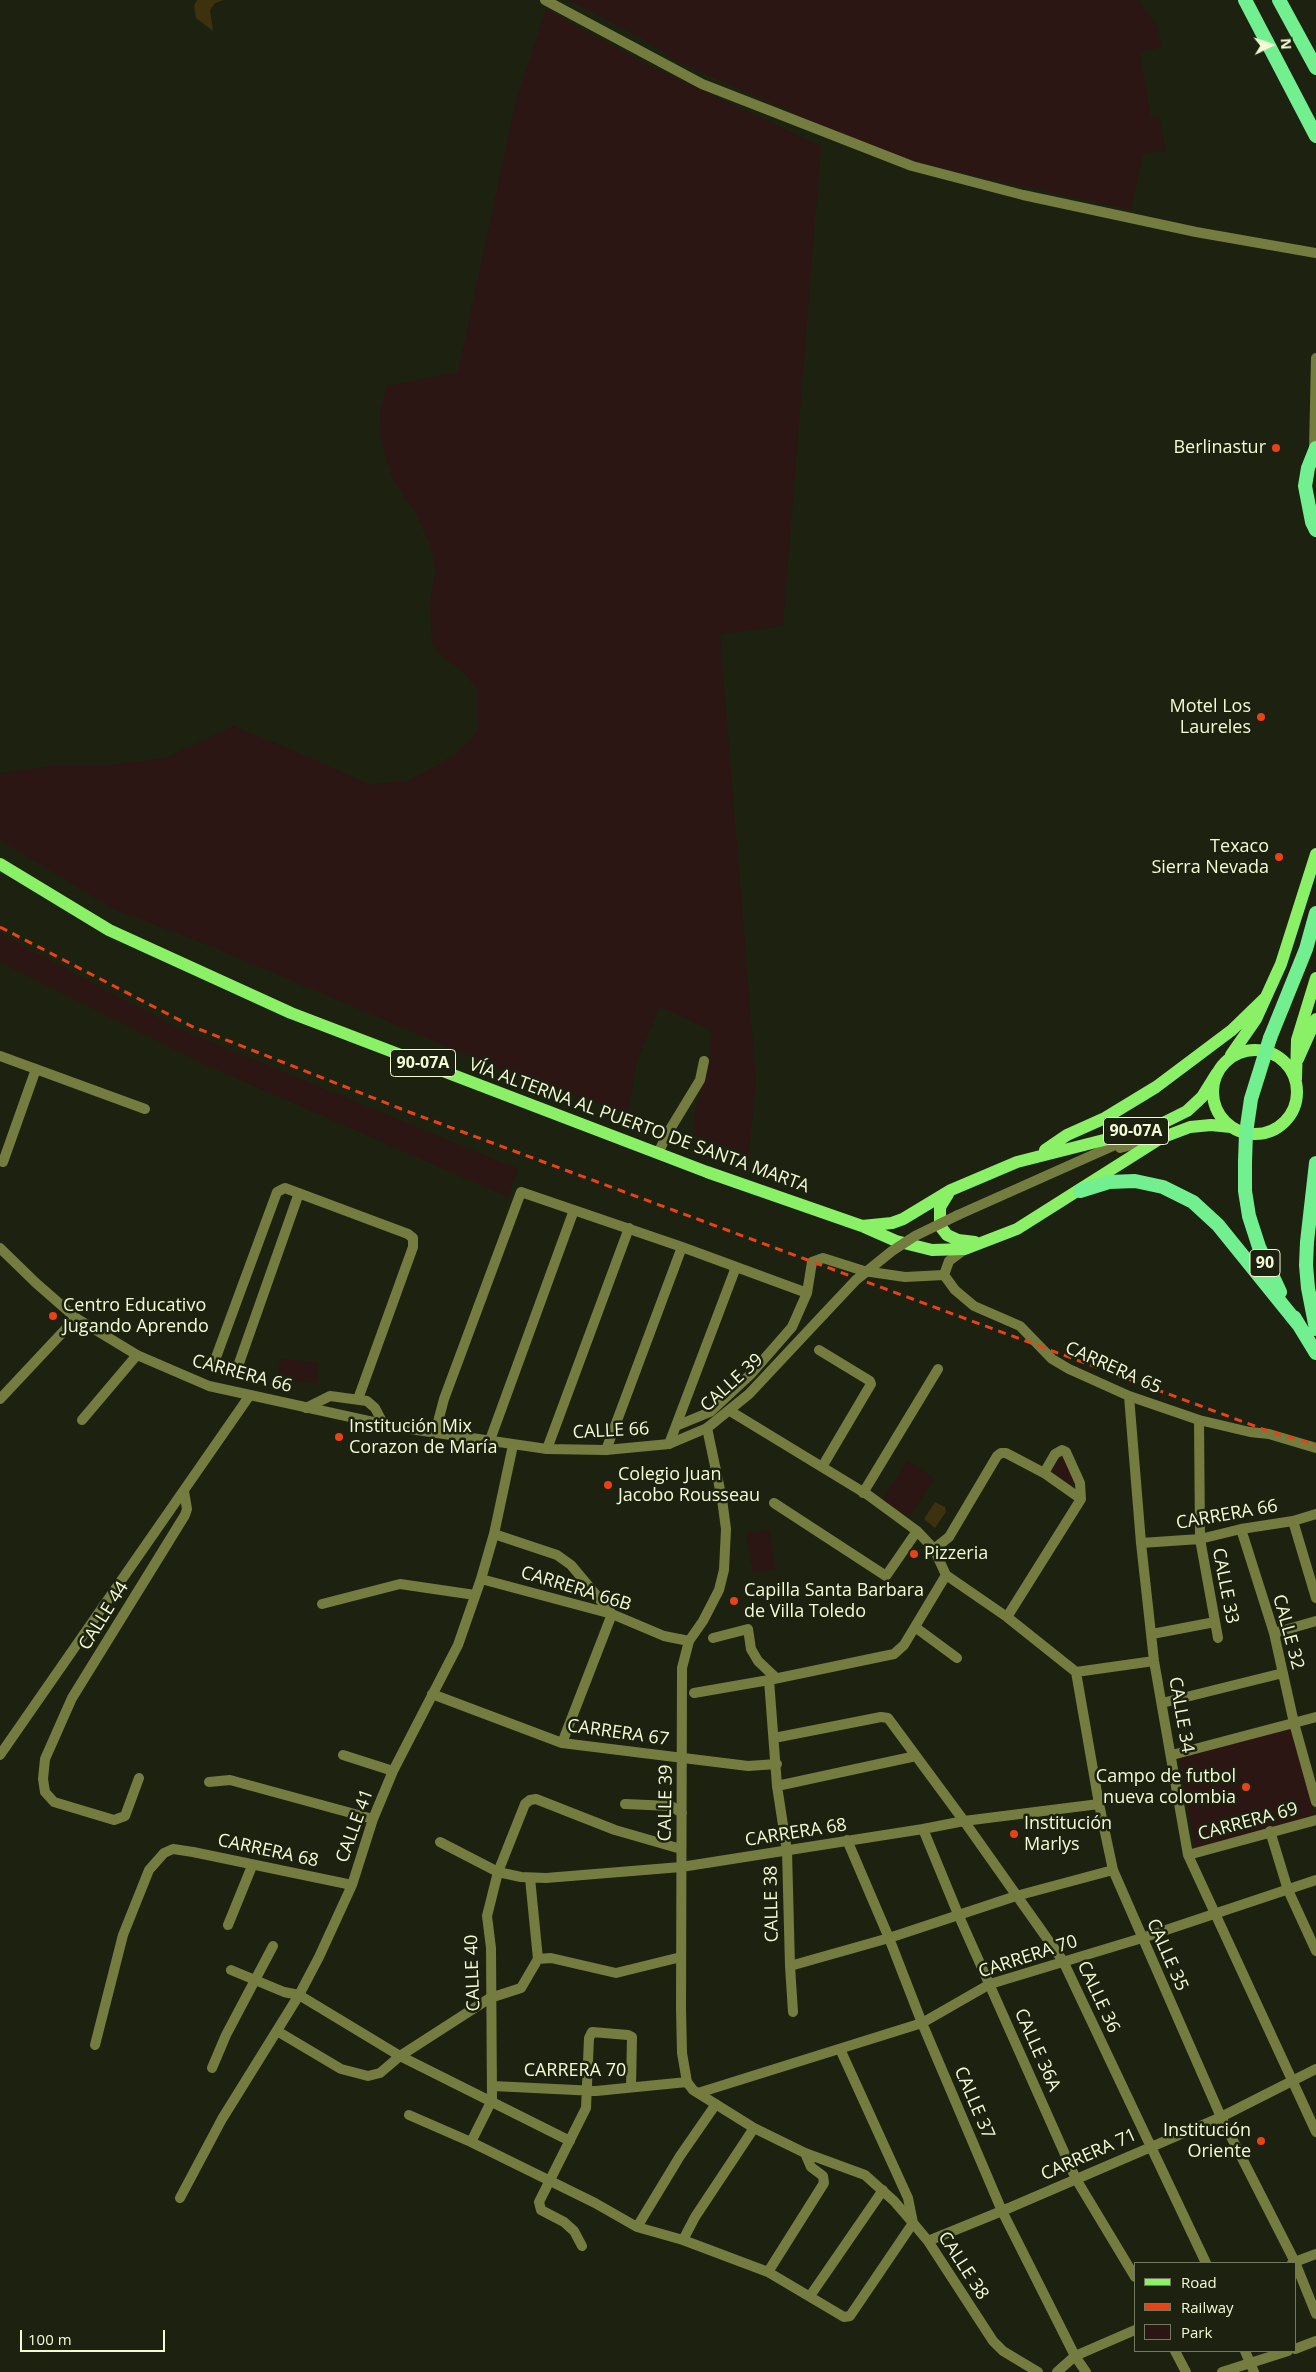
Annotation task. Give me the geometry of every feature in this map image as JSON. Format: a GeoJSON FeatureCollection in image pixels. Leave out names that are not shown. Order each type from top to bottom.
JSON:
{"type":"FeatureCollection","features":[{"type":"Feature","properties":{"kind":"highway"},"geometry":{"type":"LineString","coordinates":[[1246,0],[1316,136]]}},
{"type":"Feature","properties":{"kind":"highway"},"geometry":{"type":"LineString","coordinates":[[1278,0],[1310,47],[1316,68]]}},
{"type":"Feature","properties":{"kind":"highway"},"geometry":{"type":"LineString","coordinates":[[1315,449],[1308,468],[1305,486],[1312,522],[1316,530]]}},
{"type":"Feature","properties":{"kind":"highway","name":"90"},"geometry":{"type":"LineString","coordinates":[[1316,913],[1306,948],[1270,1038],[1251,1099],[1244,1162],[1245,1191],[1249,1216],[1258,1247],[1274,1281],[1316,1353]]}},
{"type":"Feature","properties":{"kind":"highway"},"geometry":{"type":"LineString","coordinates":[[1316,1163],[1306,1264],[1308,1288],[1316,1329]]}},
{"type":"Feature","properties":{"kind":"highway"},"geometry":{"type":"LineString","coordinates":[[1080,1191],[1110,1182],[1135,1181],[1162,1187],[1193,1202],[1218,1225],[1298,1324]]}},
{"type":"Feature","properties":{"kind":"main road"},"geometry":{"type":"LineString","coordinates":[[1316,854],[1292,933],[1256,1019],[1217,1073],[1213,1096],[1216,1108],[1231,1127],[1243,1132],[1256,1134],[1269,1132],[1280,1126],[1290,1117],[1296,1105],[1298,1092],[1296,1080],[1297,1040],[1316,978]]}},
{"type":"Feature","properties":{"kind":"main road","name":"VÍA ALTERNA AL PUERTO DE SANTA MARTA"},"geometry":{"type":"LineString","coordinates":[[0,864],[109,930],[291,1014],[658,1153],[862,1226],[896,1241],[932,1250],[965,1249],[994,1239],[1018,1229],[1080,1191],[1187,1111],[1202,1098],[1217,1073]]}},
{"type":"Feature","properties":{"kind":"main road"},"geometry":{"type":"LineString","coordinates":[[1034,1156],[1067,1135],[1105,1118],[1156,1087],[1232,1030],[1265,998]]}},
{"type":"Feature","properties":{"kind":"main road"},"geometry":{"type":"LineString","coordinates":[[1297,1061],[1316,1019]]}},
{"type":"Feature","properties":{"kind":"main road"},"geometry":{"type":"LineString","coordinates":[[1228,1059],[1247,1050],[1267,1051],[1285,1062],[1296,1080]]}},
{"type":"Feature","properties":{"kind":"main road","name":"VÍA ALTERNA AL PUERTO DE SANTA MARTA"},"geometry":{"type":"LineString","coordinates":[[862,1226],[892,1223],[903,1219],[950,1190],[1034,1156],[1190,1127],[1211,1124],[1231,1127]]}},
{"type":"Feature","properties":{"kind":"main road"},"geometry":{"type":"LineString","coordinates":[[950,1190],[943,1201],[939,1216],[940,1226],[947,1235],[966,1242],[994,1239]]}},
{"type":"Feature","properties":{"kind":"street"},"geometry":{"type":"LineString","coordinates":[[545,0],[702,84],[912,166],[973,184],[1032,198],[1196,232],[1316,253]]}},
{"type":"Feature","properties":{"kind":"street"},"geometry":{"type":"LineString","coordinates":[[1315,449],[1316,358]]}},
{"type":"Feature","properties":{"kind":"street"},"geometry":{"type":"LineString","coordinates":[[0,1056],[145,1108]]}},
{"type":"Feature","properties":{"kind":"street"},"geometry":{"type":"LineString","coordinates":[[658,1153],[668,1131],[700,1080],[704,1061]]}},
{"type":"Feature","properties":{"kind":"street"},"geometry":{"type":"LineString","coordinates":[[3,1162],[36,1069]]}},
{"type":"Feature","properties":{"kind":"street","name":"CALLE 39"},"geometry":{"type":"LineString","coordinates":[[687,2082],[682,2053],[682,1668],[689,1641],[703,1621],[719,1590],[724,1570],[726,1528],[707,1428],[749,1394],[856,1280],[892,1251],[915,1236],[1095,1154],[1158,1132]]}},
{"type":"Feature","properties":{"kind":"street"},"geometry":{"type":"LineString","coordinates":[[299,1193],[238,1366],[232,1369],[216,1364],[215,1357],[276,1192],[285,1188],[299,1193],[408,1234],[413,1238],[413,1247],[358,1400]]}},
{"type":"Feature","properties":{"kind":"street"},"geometry":{"type":"LineString","coordinates":[[435,1433],[444,1398],[520,1192],[629,1228],[808,1293]]}},
{"type":"Feature","properties":{"kind":"street"},"geometry":{"type":"LineString","coordinates":[[490,1440],[574,1210]]}},
{"type":"Feature","properties":{"kind":"street"},"geometry":{"type":"LineString","coordinates":[[547,1449],[629,1228]]}},
{"type":"Feature","properties":{"kind":"street"},"geometry":{"type":"LineString","coordinates":[[606,1450],[682,1247]]}},
{"type":"Feature","properties":{"kind":"street","name":"CARRERA 66"},"geometry":{"type":"LineString","coordinates":[[0,1248],[36,1284],[76,1318],[137,1355],[209,1386],[384,1425],[513,1445]]}},
{"type":"Feature","properties":{"kind":"street"},"geometry":{"type":"LineString","coordinates":[[676,1426],[710,1412],[750,1374],[792,1327],[808,1293],[812,1262],[816,1259],[831,1260],[864,1271],[905,1277],[944,1275],[949,1260],[965,1249]]}},
{"type":"Feature","properties":{"kind":"street"},"geometry":{"type":"LineString","coordinates":[[669,1444],[736,1267]]}},
{"type":"Feature","properties":{"kind":"street","name":"CARRERA 65"},"geometry":{"type":"LineString","coordinates":[[944,1275],[956,1290],[974,1306],[1020,1326],[1052,1359],[1129,1396],[1198,1420],[1250,1432],[1269,1434],[1316,1448]]}},
{"type":"Feature","properties":{"kind":"street"},"geometry":{"type":"LineString","coordinates":[[0,1399],[76,1318]]}},
{"type":"Feature","properties":{"kind":"street"},"geometry":{"type":"LineString","coordinates":[[819,1350],[870,1381],[871,1384],[822,1467]]}},
{"type":"Feature","properties":{"kind":"street"},"geometry":{"type":"LineString","coordinates":[[82,1420],[137,1355]]}},
{"type":"Feature","properties":{"kind":"street"},"geometry":{"type":"LineString","coordinates":[[864,1493],[938,1369]]}},
{"type":"Feature","properties":{"kind":"street"},"geometry":{"type":"LineString","coordinates":[[0,1755],[250,1395]]}},
{"type":"Feature","properties":{"kind":"street"},"geometry":{"type":"LineString","coordinates":[[306,1408],[330,1396],[358,1400],[372,1404],[384,1425]]}},
{"type":"Feature","properties":{"kind":"street","name":"CALLE 34"},"geometry":{"type":"LineString","coordinates":[[1129,1396],[1154,1661],[1172,1755],[1188,1855],[1316,2132]]}},
{"type":"Feature","properties":{"kind":"street"},"geometry":{"type":"LineString","coordinates":[[730,1411],[864,1493],[917,1531],[934,1549],[946,1575],[1007,1617],[1076,1672],[1154,1661]]}},
{"type":"Feature","properties":{"kind":"street","name":"CALLE 33"},"geometry":{"type":"LineString","coordinates":[[1198,1420],[1200,1540],[1218,1638]]}},
{"type":"Feature","properties":{"kind":"street","name":"CALLE 66"},"geometry":{"type":"LineString","coordinates":[[513,1445],[547,1449],[606,1450],[669,1444],[707,1428]]}},
{"type":"Feature","properties":{"kind":"street","name":"CALLE 41"},"geometry":{"type":"LineString","coordinates":[[180,2198],[222,2119],[299,1995],[319,1957],[352,1885],[373,1819],[393,1771],[458,1645],[481,1579],[494,1534],[513,1445]]}},
{"type":"Feature","properties":{"kind":"street"},"geometry":{"type":"LineString","coordinates":[[1007,1617],[1081,1499],[1080,1483],[1066,1452],[1062,1450],[1055,1454],[1044,1473]]}},
{"type":"Feature","properties":{"kind":"street"},"geometry":{"type":"LineString","coordinates":[[934,1549],[949,1537],[997,1456],[1006,1453],[1044,1473],[1081,1499]]}},
{"type":"Feature","properties":{"kind":"street","name":"CALLE 44"},"geometry":{"type":"LineString","coordinates":[[139,1778],[125,1816],[114,1820],[54,1802],[45,1792],[43,1780],[44,1759],[72,1698],[185,1515],[187,1509],[184,1491]]}},
{"type":"Feature","properties":{"kind":"street"},"geometry":{"type":"LineString","coordinates":[[774,1503],[886,1576],[917,1531]]}},
{"type":"Feature","properties":{"kind":"street","name":"CARRERA 66"},"geometry":{"type":"LineString","coordinates":[[1142,1543],[1200,1540],[1241,1529],[1293,1521],[1316,1514]]}},
{"type":"Feature","properties":{"kind":"street"},"geometry":{"type":"LineString","coordinates":[[1293,1521],[1316,1598]]}},
{"type":"Feature","properties":{"kind":"street","name":"CALLE 32"},"geometry":{"type":"LineString","coordinates":[[1241,1529],[1274,1634],[1294,1723],[1316,1802]]}},
{"type":"Feature","properties":{"kind":"street"},"geometry":{"type":"LineString","coordinates":[[494,1534],[557,1555],[571,1566],[612,1614],[562,1743]]}},
{"type":"Feature","properties":{"kind":"street"},"geometry":{"type":"LineString","coordinates":[[694,1693],[888,1657],[900,1650],[946,1575]]}},
{"type":"Feature","properties":{"kind":"street","name":"CARRERA 66B"},"geometry":{"type":"LineString","coordinates":[[481,1579],[612,1614],[664,1636],[689,1641]]}},
{"type":"Feature","properties":{"kind":"street"},"geometry":{"type":"LineString","coordinates":[[322,1604],[400,1584],[475,1595]]}},
{"type":"Feature","properties":{"kind":"street"},"geometry":{"type":"LineString","coordinates":[[1274,1634],[1316,1621]]}},
{"type":"Feature","properties":{"kind":"street"},"geometry":{"type":"LineString","coordinates":[[1152,1634],[1215,1622]]}},
{"type":"Feature","properties":{"kind":"street"},"geometry":{"type":"LineString","coordinates":[[915,1627],[957,1658]]}},
{"type":"Feature","properties":{"kind":"street"},"geometry":{"type":"LineString","coordinates":[[713,1638],[748,1629],[752,1649],[758,1661],[773,1679]]}},
{"type":"Feature","properties":{"kind":"street","name":"CALLE 35"},"geometry":{"type":"LineString","coordinates":[[1076,1672],[1099,1804],[1113,1870],[1221,2117],[1294,2262]]}},
{"type":"Feature","properties":{"kind":"street"},"geometry":{"type":"LineString","coordinates":[[1162,1703],[1283,1673]]}},
{"type":"Feature","properties":{"kind":"street","name":"CALLE 38"},"geometry":{"type":"LineString","coordinates":[[773,1679],[777,1786],[787,1851],[790,1966],[889,1938],[1016,1896],[1113,1870]]}},
{"type":"Feature","properties":{"kind":"street","name":"CARRERA 67"},"geometry":{"type":"LineString","coordinates":[[432,1694],[562,1743],[748,1766],[777,1764]]}},
{"type":"Feature","properties":{"kind":"street","name":"CALLE 36"},"geometry":{"type":"LineString","coordinates":[[774,1738],[881,1717],[888,1718],[1063,1961],[1206,2262]]}},
{"type":"Feature","properties":{"kind":"street"},"geometry":{"type":"LineString","coordinates":[[1172,1755],[1316,1717]]}},
{"type":"Feature","properties":{"kind":"street"},"geometry":{"type":"LineString","coordinates":[[344,1755],[393,1771]]}},
{"type":"Feature","properties":{"kind":"street"},"geometry":{"type":"LineString","coordinates":[[777,1786],[916,1756]]}},
{"type":"Feature","properties":{"kind":"street"},"geometry":{"type":"LineString","coordinates":[[209,1782],[230,1780],[373,1819]]}},
{"type":"Feature","properties":{"kind":"street","name":"CALLE 40"},"geometry":{"type":"LineString","coordinates":[[472,2142],[492,2100],[493,2086],[490,1998],[491,1948],[487,1916],[498,1872],[525,1804],[530,1800],[536,1799],[616,1830],[681,1849]]}},
{"type":"Feature","properties":{"kind":"street"},"geometry":{"type":"LineString","coordinates":[[625,1804],[671,1806],[682,1813]]}},
{"type":"Feature","properties":{"kind":"street","name":"CARRERA 68"},"geometry":{"type":"LineString","coordinates":[[440,1842],[498,1872],[530,1878],[682,1867],[964,1821],[1099,1804]]}},
{"type":"Feature","properties":{"kind":"street","name":"CARRERA 69"},"geometry":{"type":"LineString","coordinates":[[1188,1855],[1270,1831],[1316,1820]]}},
{"type":"Feature","properties":{"kind":"street","name":"CALLE 36A"},"geometry":{"type":"LineString","coordinates":[[924,1829],[958,1914],[1076,2178],[1134,2275]]}},
{"type":"Feature","properties":{"kind":"street"},"geometry":{"type":"LineString","coordinates":[[1270,1831],[1288,1890],[1316,1951]]}},
{"type":"Feature","properties":{"kind":"street","name":"CALLE 37"},"geometry":{"type":"LineString","coordinates":[[848,1840],[922,2023],[1002,2211],[1075,2356],[1086,2372]]}},
{"type":"Feature","properties":{"kind":"street","name":"CARRERA 68"},"geometry":{"type":"LineString","coordinates":[[95,2045],[123,1934],[149,1870],[170,1851],[352,1885]]}},
{"type":"Feature","properties":{"kind":"street"},"geometry":{"type":"LineString","coordinates":[[228,1925],[252,1866]]}},
{"type":"Feature","properties":{"kind":"street"},"geometry":{"type":"LineString","coordinates":[[277,2031],[341,2070],[368,2076],[380,2073],[400,2056],[490,1998],[521,1988],[538,1959],[530,1878]]}},
{"type":"Feature","properties":{"kind":"street","name":"CARRERA 70"},"geometry":{"type":"LineString","coordinates":[[698,2093],[922,2023],[990,1984],[1142,1938],[1316,1880]]}},
{"type":"Feature","properties":{"kind":"street"},"geometry":{"type":"LineString","coordinates":[[212,2068],[226,2035],[257,1980],[273,1946]]}},
{"type":"Feature","properties":{"kind":"street"},"geometry":{"type":"LineString","coordinates":[[538,1959],[551,1958],[616,1973],[681,1957]]}},
{"type":"Feature","properties":{"kind":"street"},"geometry":{"type":"LineString","coordinates":[[790,1966],[793,2012]]}},
{"type":"Feature","properties":{"kind":"street"},"geometry":{"type":"LineString","coordinates":[[231,1970],[284,1992],[299,1995],[400,2056],[492,2100],[570,2141]]}},
{"type":"Feature","properties":{"kind":"street"},"geometry":{"type":"LineString","coordinates":[[582,2246],[574,2232],[564,2222],[541,2210],[538,2202],[586,2108],[590,2033],[595,2031],[632,2037],[631,2087]]}},
{"type":"Feature","properties":{"kind":"street","name":"CALLE 38"},"geometry":{"type":"LineString","coordinates":[[840,2049],[908,2198],[913,2223],[928,2241],[993,2341],[1003,2351],[1038,2372]]}},
{"type":"Feature","properties":{"kind":"street","name":"CARRERA 71"},"geometry":{"type":"LineString","coordinates":[[928,2241],[1221,2117],[1316,2069]]}},
{"type":"Feature","properties":{"kind":"street"},"geometry":{"type":"LineString","coordinates":[[409,2114],[472,2142],[595,2203],[637,2227],[684,2240],[768,2272],[844,2317],[850,2316],[913,2223],[883,2190],[865,2175],[805,2153],[754,2128],[693,2090],[687,2082]]}},
{"type":"Feature","properties":{"kind":"street","name":"CARRERA 70"},"geometry":{"type":"LineString","coordinates":[[493,2086],[588,2090],[687,2082]]}},
{"type":"Feature","properties":{"kind":"street"},"geometry":{"type":"LineString","coordinates":[[637,2227],[680,2156],[716,2104]]}},
{"type":"Feature","properties":{"kind":"street"},"geometry":{"type":"LineString","coordinates":[[684,2240],[695,2218],[754,2128]]}},
{"type":"Feature","properties":{"kind":"street"},"geometry":{"type":"LineString","coordinates":[[768,2272],[824,2183],[823,2176],[811,2167],[805,2153]]}},
{"type":"Feature","properties":{"kind":"street"},"geometry":{"type":"LineString","coordinates":[[810,2296],[883,2190]]}},
{"type":"Feature","properties":{"kind":"street"},"geometry":{"type":"LineString","coordinates":[[1296,2262],[1316,2254]]}},
{"type":"Feature","properties":{"kind":"street","name":"CALLE 35"},"geometry":{"type":"LineString","coordinates":[[1296,2268],[1316,2314]]}},
{"type":"Feature","properties":{"kind":"street"},"geometry":{"type":"LineString","coordinates":[[1057,2372],[1075,2356],[1134,2330]]}},
{"type":"Feature","properties":{"kind":"street"},"geometry":{"type":"LineString","coordinates":[[1296,2348],[1316,2341]]}},
{"type":"Feature","properties":{"kind":"street"},"geometry":{"type":"LineString","coordinates":[[1176,2352],[1186,2372]]}},
{"type":"Feature","properties":{"kind":"street"},"geometry":{"type":"LineString","coordinates":[[1245,2352],[1252,2368]]}},
{"type":"Feature","properties":{"kind":"street"},"geometry":{"type":"LineString","coordinates":[[1222,2372],[1252,2368],[1286,2352]]}},
{"type":"Feature","properties":{"kind":"green space"},"geometry":{"type":"Polygon","coordinates":[[[569,0],[1138,0],[1158,28],[1161,47],[1140,52],[1151,117],[1159,116],[1166,151],[1143,153],[1131,210],[891,155],[834,134],[785,109],[678,62],[639,37],[569,0]]]}},
{"type":"Feature","properties":{"kind":"green space"},"geometry":{"type":"Polygon","coordinates":[[[546,9],[648,65],[821,146],[783,626],[720,634],[756,1081],[749,1155],[694,1134],[695,1109],[708,1068],[711,1030],[660,1007],[637,1060],[628,1113],[533,1083],[215,948],[114,909],[0,840],[0,773],[49,766],[109,765],[166,758],[233,726],[369,784],[408,781],[453,756],[478,731],[478,690],[464,673],[444,658],[432,643],[430,599],[436,569],[430,545],[416,514],[393,480],[381,441],[380,410],[387,386],[458,372],[516,100],[546,9]]]}},
{"type":"Feature","properties":{"kind":"green space"},"geometry":{"type":"Polygon","coordinates":[[[0,934],[178,1028],[518,1169],[508,1197],[208,1066],[0,962],[0,934]]]}},
{"type":"Feature","properties":{"kind":"green space"},"geometry":{"type":"Polygon","coordinates":[[[280,1359],[318,1362],[317,1383],[278,1380],[280,1359]]]}},
{"type":"Feature","properties":{"kind":"green space"},"geometry":{"type":"Polygon","coordinates":[[[1063,1455],[1075,1480],[1071,1485],[1051,1470],[1063,1455]]]}},
{"type":"Feature","properties":{"kind":"green space"},"geometry":{"type":"Polygon","coordinates":[[[908,1461],[935,1479],[909,1517],[882,1499],[908,1461]]]}},
{"type":"Feature","properties":{"kind":"green space"},"geometry":{"type":"Polygon","coordinates":[[[769,1530],[776,1569],[753,1573],[746,1533],[769,1530]]]}},
{"type":"Feature","properties":{"kind":"green space","name":"Campo de futbol nueva colombia"},"geometry":{"type":"Polygon","coordinates":[[[1293,1727],[1316,1817],[1196,1851],[1179,1758],[1293,1727]]]}},
{"type":"Feature","properties":{"kind":"shaded area"},"geometry":{"type":"Polygon","coordinates":[[[197,0],[224,0],[215,3],[210,10],[213,31],[196,18],[194,6],[197,0]]]}},
{"type":"Feature","properties":{"kind":"shaded area"},"geometry":{"type":"Polygon","coordinates":[[[935,1502],[945,1507],[946,1512],[935,1528],[924,1519],[935,1502]]]}},
{"type":"Feature","properties":{"kind":"railway"},"geometry":{"type":"LineString","coordinates":[[0,927],[191,1026],[409,1112],[1268,1431],[1316,1445]]}},
{"type":"Feature","properties":{"kind":"place","name":"Berlinastur"},"geometry":{"type":"Point","coordinates":[1276,448]}},
{"type":"Feature","properties":{"kind":"place","name":"Motel Los Laureles"},"geometry":{"type":"Point","coordinates":[1261,717]}},
{"type":"Feature","properties":{"kind":"place","name":"Texaco Sierra Nevada"},"geometry":{"type":"Point","coordinates":[1279,857]}},
{"type":"Feature","properties":{"kind":"place","name":"Centro Educativo Jugando Aprendo"},"geometry":{"type":"Point","coordinates":[53,1316]}},
{"type":"Feature","properties":{"kind":"place","name":"Institución Mix Corazon de María"},"geometry":{"type":"Point","coordinates":[339,1437]}},
{"type":"Feature","properties":{"kind":"place","name":"Colegio Juan Jacobo Rousseau"},"geometry":{"type":"Point","coordinates":[608,1485]}},
{"type":"Feature","properties":{"kind":"place","name":"Pizzeria"},"geometry":{"type":"Point","coordinates":[914,1554]}},
{"type":"Feature","properties":{"kind":"place","name":"Capilla Santa Barbara de Villa Toledo"},"geometry":{"type":"Point","coordinates":[734,1601]}},
{"type":"Feature","properties":{"kind":"place","name":"Campo de futbol nueva colombia"},"geometry":{"type":"Point","coordinates":[1246,1787]}},
{"type":"Feature","properties":{"kind":"place","name":"Institución Marlys"},"geometry":{"type":"Point","coordinates":[1014,1834]}},
{"type":"Feature","properties":{"kind":"place","name":"Institución Oriente"},"geometry":{"type":"Point","coordinates":[1261,2141]}}]}
